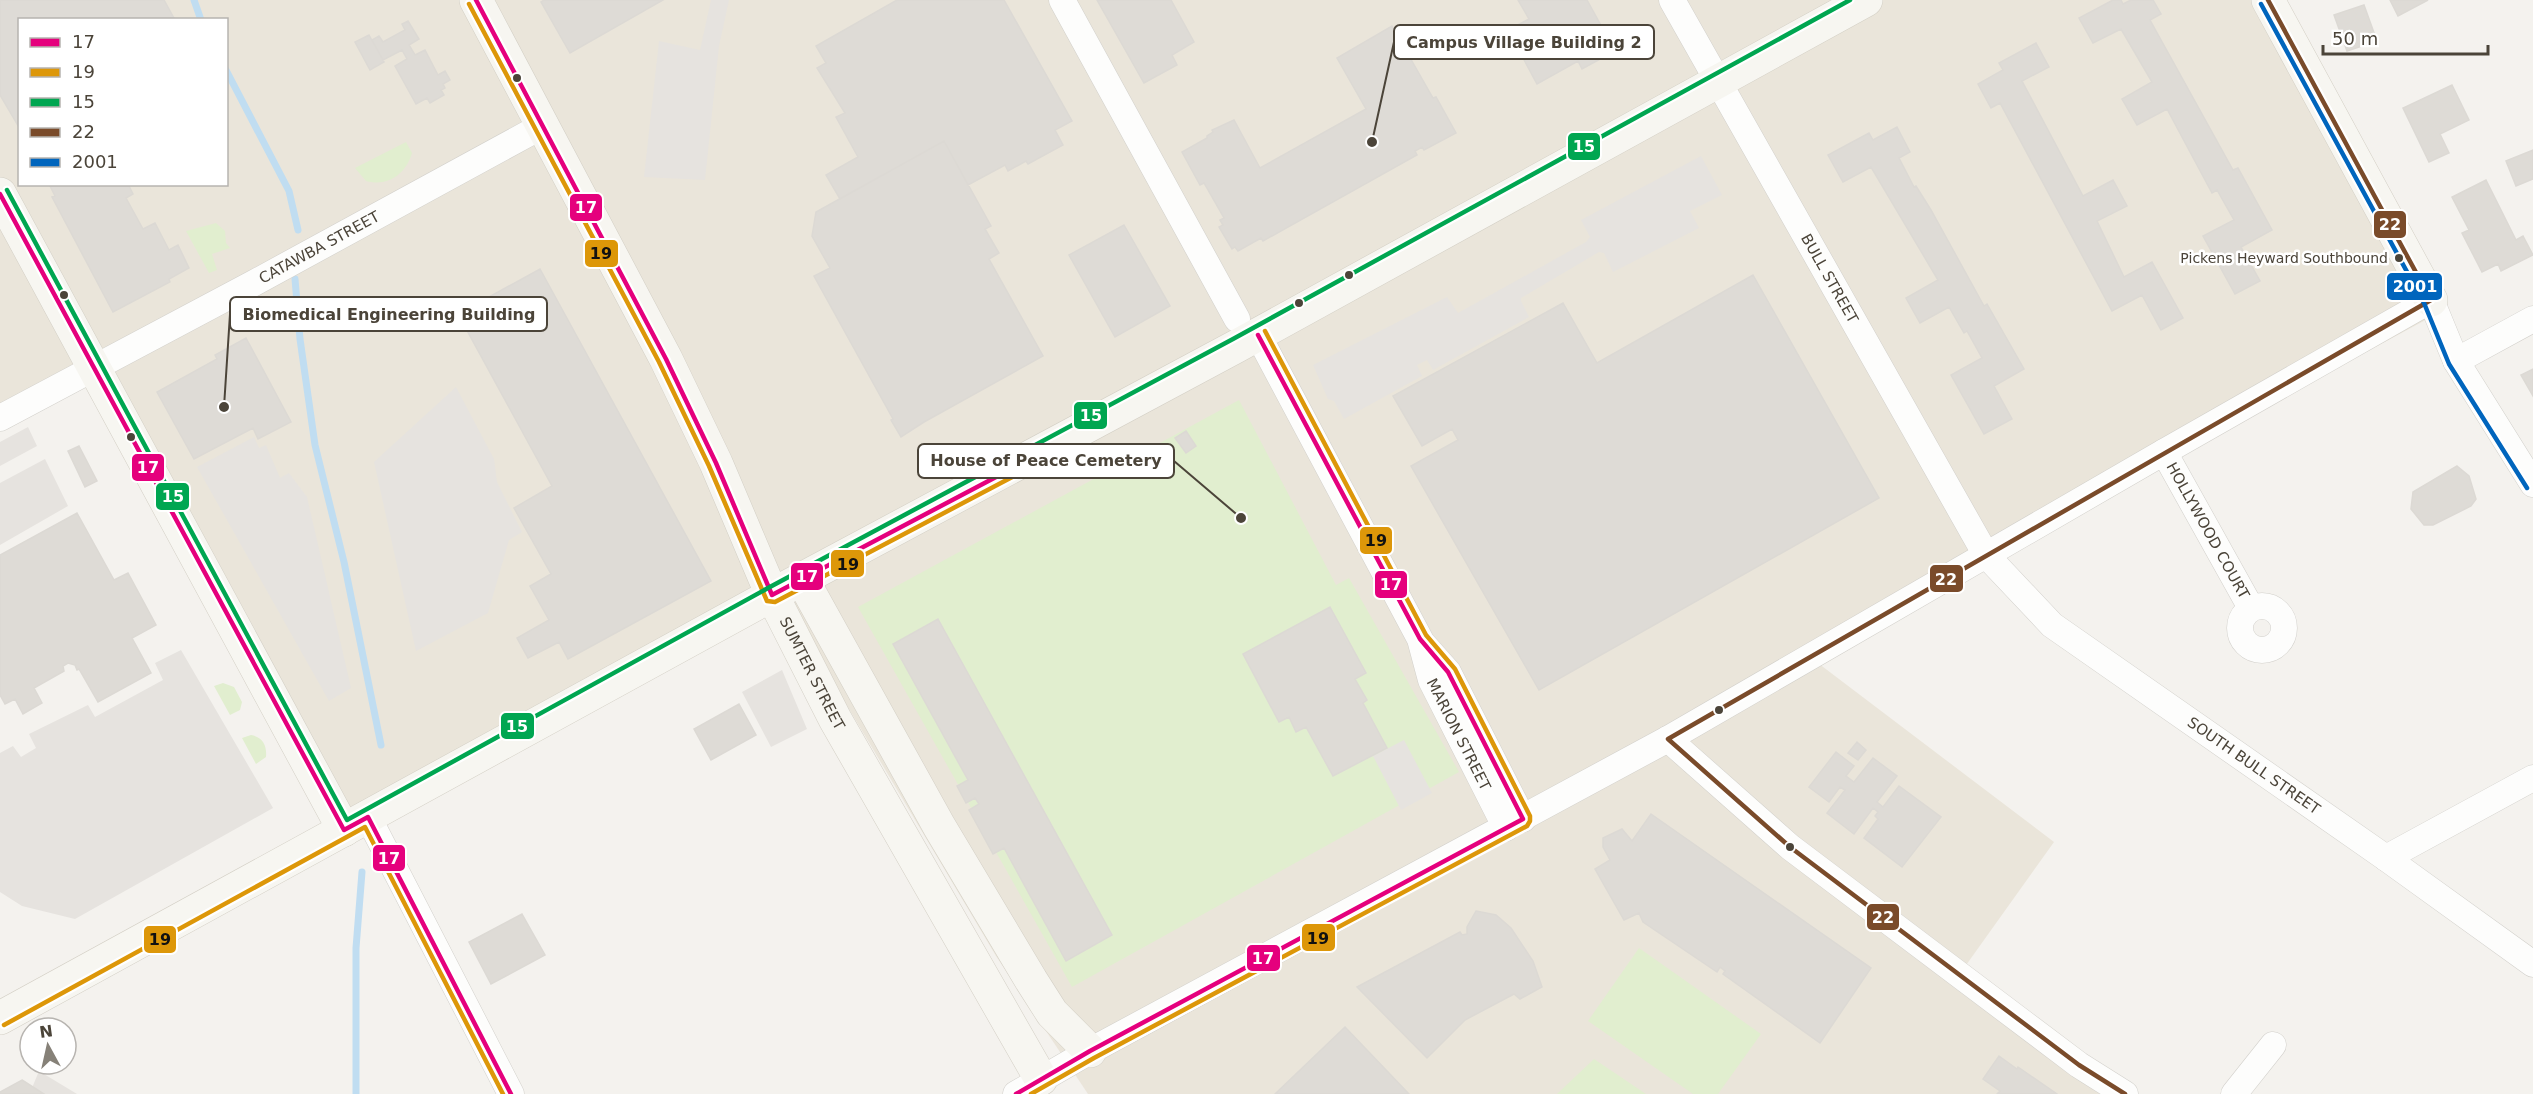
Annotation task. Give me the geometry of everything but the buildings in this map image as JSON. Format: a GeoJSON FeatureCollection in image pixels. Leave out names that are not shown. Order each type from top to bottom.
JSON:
{"type":"FeatureCollection","features":[{"type":"Feature","properties":{"kind":"street","name":"SUMTER STREET"},"geometry":{"type":"LineString","coordinates":[[476,0],[666,359],[716,463],[772,595],[835,719],[1036,1089]]}},
{"type":"Feature","properties":{"kind":"street","name":"MARION STREET"},"geometry":{"type":"LineString","coordinates":[[1062,0],[1420,639],[1431,680],[1514,823]]}},
{"type":"Feature","properties":{"kind":"street","name":"BULL STREET"},"geometry":{"type":"LineString","coordinates":[[1672,0],[1986,555]]}},
{"type":"Feature","properties":{"kind":"street"},"geometry":{"type":"LineString","coordinates":[[0,1018],[772,595],[1015,467],[1247,327],[1717,81],[1866,0]]}},
{"type":"Feature","properties":{"kind":"street"},"geometry":{"type":"LineString","coordinates":[[2268,0],[2431,300],[2456,361],[2533,484]]}},
{"type":"Feature","properties":{"kind":"street","name":"CATAWBA STREET"},"geometry":{"type":"LineString","coordinates":[[0,418],[542,126]]}},
{"type":"Feature","properties":{"kind":"street"},"geometry":{"type":"LineString","coordinates":[[0,194],[94,368],[511,1094]]}},
{"type":"Feature","properties":{"kind":"street"},"geometry":{"type":"LineString","coordinates":[[1036,1089],[1090,1051],[1668,739],[2431,300]]}},
{"type":"Feature","properties":{"kind":"street"},"geometry":{"type":"LineString","coordinates":[[2456,361],[2533,319]]}},
{"type":"Feature","properties":{"kind":"street","name":"HOLLYWOOD COURT"},"geometry":{"type":"LineString","coordinates":[[2164,452],[2251,608]]}},
{"type":"Feature","properties":{"kind":"street","name":"SOUTH BULL STREET"},"geometry":{"type":"LineString","coordinates":[[1986,555],[2052,625],[2386,858],[2533,964]]}},
{"type":"Feature","properties":{"kind":"street"},"geometry":{"type":"LineString","coordinates":[[802,579],[939,826],[1035,987],[1052,1012],[1090,1051]]}},
{"type":"Feature","properties":{"kind":"street"},"geometry":{"type":"LineString","coordinates":[[1668,739],[1790,847],[2079,1065],[2125,1094]]}},
{"type":"Feature","properties":{"kind":"street"},"geometry":{"type":"LineString","coordinates":[[2386,858],[2533,778]]}},
{"type":"Feature","properties":{"kind":"street"},"geometry":{"type":"LineString","coordinates":[[2234,1094],[2273,1045]]}},
{"type":"Feature","properties":{"kind":"shaded area"},"geometry":{"type":"Polygon","coordinates":[[[0,0],[2261,0],[2433,316],[1806,654],[2054,842],[1959,975],[2126,1094],[1088,1094],[996,956],[833,682],[781,588],[337,823],[92,370],[0,419],[0,0]]]}},
{"type":"Feature","properties":{"kind":"shaded area"},"geometry":{"type":"Polygon","coordinates":[[[711,0],[729,0],[719,46],[705,180],[644,177],[659,41],[700,50],[711,0]]]}},
{"type":"Feature","properties":{"kind":"shaded area"},"geometry":{"type":"Polygon","coordinates":[[[1701,156],[1722,195],[1690,211],[1699,228],[1613,272],[1604,253],[1599,252],[1521,298],[1529,317],[1433,370],[1427,360],[1417,365],[1422,376],[1344,419],[1334,401],[1328,399],[1313,365],[1447,297],[1458,313],[1586,242],[1590,237],[1581,220],[1701,156]]]}},
{"type":"Feature","properties":{"kind":"shaded area"},"geometry":{"type":"Polygon","coordinates":[[[456,387],[494,459],[497,482],[522,532],[509,540],[488,613],[416,651],[374,462],[456,387]]]}},
{"type":"Feature","properties":{"kind":"shaded area"},"geometry":{"type":"Polygon","coordinates":[[[28,427],[37,446],[0,466],[0,442],[28,427]]]}},
{"type":"Feature","properties":{"kind":"shaded area"},"geometry":{"type":"Polygon","coordinates":[[[254,437],[259,448],[266,445],[280,478],[289,473],[307,497],[351,688],[329,701],[197,467],[254,437]]]}},
{"type":"Feature","properties":{"kind":"shaded area"},"geometry":{"type":"Polygon","coordinates":[[[45,459],[68,506],[0,545],[0,483],[45,459]]]}},
{"type":"Feature","properties":{"kind":"shaded area"},"geometry":{"type":"Polygon","coordinates":[[[181,650],[273,808],[75,919],[22,906],[0,892],[0,753],[13,746],[21,757],[36,748],[29,734],[88,705],[95,717],[163,680],[155,663],[181,650]]]}},
{"type":"Feature","properties":{"kind":"shaded area"},"geometry":{"type":"Polygon","coordinates":[[[782,670],[807,729],[771,747],[742,692],[782,670]]]}},
{"type":"Feature","properties":{"kind":"shaded area"},"geometry":{"type":"Polygon","coordinates":[[[1404,740],[1432,793],[1401,810],[1373,756],[1404,740]]]}},
{"type":"Feature","properties":{"kind":"shaded area"},"geometry":{"type":"Polygon","coordinates":[[[37,1076],[47,1076],[77,1094],[42,1094],[32,1088],[37,1076]]]}},
{"type":"Feature","properties":{"kind":"green space"},"geometry":{"type":"Polygon","coordinates":[[[406,142],[412,153],[401,173],[395,177],[382,182],[366,181],[355,168],[406,142]]]}},
{"type":"Feature","properties":{"kind":"green space"},"geometry":{"type":"Polygon","coordinates":[[[216,223],[225,231],[226,243],[230,248],[212,254],[217,270],[209,273],[186,231],[216,223]]]}},
{"type":"Feature","properties":{"kind":"green space"},"geometry":{"type":"Polygon","coordinates":[[[1239,400],[1336,585],[1349,578],[1459,772],[1072,987],[858,607],[1239,400]]]}},
{"type":"Feature","properties":{"kind":"green space"},"geometry":{"type":"Polygon","coordinates":[[[223,683],[234,687],[242,702],[240,710],[230,715],[214,686],[223,683]]]}},
{"type":"Feature","properties":{"kind":"green space"},"geometry":{"type":"Polygon","coordinates":[[[251,735],[261,740],[266,749],[266,757],[256,764],[242,738],[251,735]]]}},
{"type":"Feature","properties":{"kind":"green space"},"geometry":{"type":"Polygon","coordinates":[[[1639,948],[1761,1034],[1718,1094],[1693,1094],[1588,1021],[1639,948]]]}},
{"type":"Feature","properties":{"kind":"green space"},"geometry":{"type":"Polygon","coordinates":[[[1594,1059],[1646,1094],[1557,1094],[1594,1059]]]}},
{"type":"Feature","properties":{"kind":"waterway"},"geometry":{"type":"LineString","coordinates":[[194,0],[200,18]]}},
{"type":"Feature","properties":{"kind":"waterway"},"geometry":{"type":"LineString","coordinates":[[228,74],[289,191],[298,230]]}},
{"type":"Feature","properties":{"kind":"waterway"},"geometry":{"type":"LineString","coordinates":[[295,279],[300,339],[315,445],[344,562],[381,745]]}},
{"type":"Feature","properties":{"kind":"waterway"},"geometry":{"type":"LineString","coordinates":[[356,1094],[356,948],[362,872]]}},
{"type":"Feature","properties":{"kind":"transit line","name":"17"},"geometry":{"type":"LineString","coordinates":[[476,0],[666,359],[716,463],[772,595],[1015,467]]}},
{"type":"Feature","properties":{"kind":"transit line","name":"15"},"geometry":{"type":"LineString","coordinates":[[7,190],[347,820],[768,588],[1233,339],[1850,0]]}},
{"type":"Feature","properties":{"kind":"transit line","name":"22"},"geometry":{"type":"LineString","coordinates":[[2125,1094],[2079,1065],[1790,847],[1668,739],[2431,300],[2268,0]]}},
{"type":"Feature","properties":{"kind":"transit line","name":"19"},"geometry":{"type":"LineString","coordinates":[[469,4],[659,362],[709,466],[767,601],[775,602],[1018,474]]}},
{"type":"Feature","properties":{"kind":"transit line","name":"2001"},"geometry":{"type":"LineString","coordinates":[[2261,4],[2424,303],[2449,364],[2527,488]]}},
{"type":"Feature","properties":{"kind":"transit line","name":"17"},"geometry":{"type":"LineString","coordinates":[[0,194],[344,830],[368,817],[511,1094]]}},
{"type":"Feature","properties":{"kind":"transit line","name":"19"},"geometry":{"type":"LineString","coordinates":[[1031,1094],[1527,826],[1530,821],[1530,816],[1455,669],[1426,635],[1265,331]]}},
{"type":"Feature","properties":{"kind":"transit line","name":"17"},"geometry":{"type":"LineString","coordinates":[[1016,1094],[1090,1051],[1523,819],[1448,672],[1420,639],[1258,335]]}},
{"type":"Feature","properties":{"kind":"transit line","name":"19"},"geometry":{"type":"LineString","coordinates":[[4,1025],[365,827],[503,1094]]}},
{"type":"Feature","properties":{"kind":"place","name":"Campus Village Building 2"},"geometry":{"type":"Point","coordinates":[1372,142]}},
{"type":"Feature","properties":{"kind":"place","name":"Pickens Heyward Southbound"},"geometry":{"type":"Point","coordinates":[2399,258]}},
{"type":"Feature","properties":{"kind":"place","name":"Biomedical Engineering Building"},"geometry":{"type":"Point","coordinates":[224,407]}},
{"type":"Feature","properties":{"kind":"place","name":"House of Peace Cemetery"},"geometry":{"type":"Point","coordinates":[1241,518]}}]}
